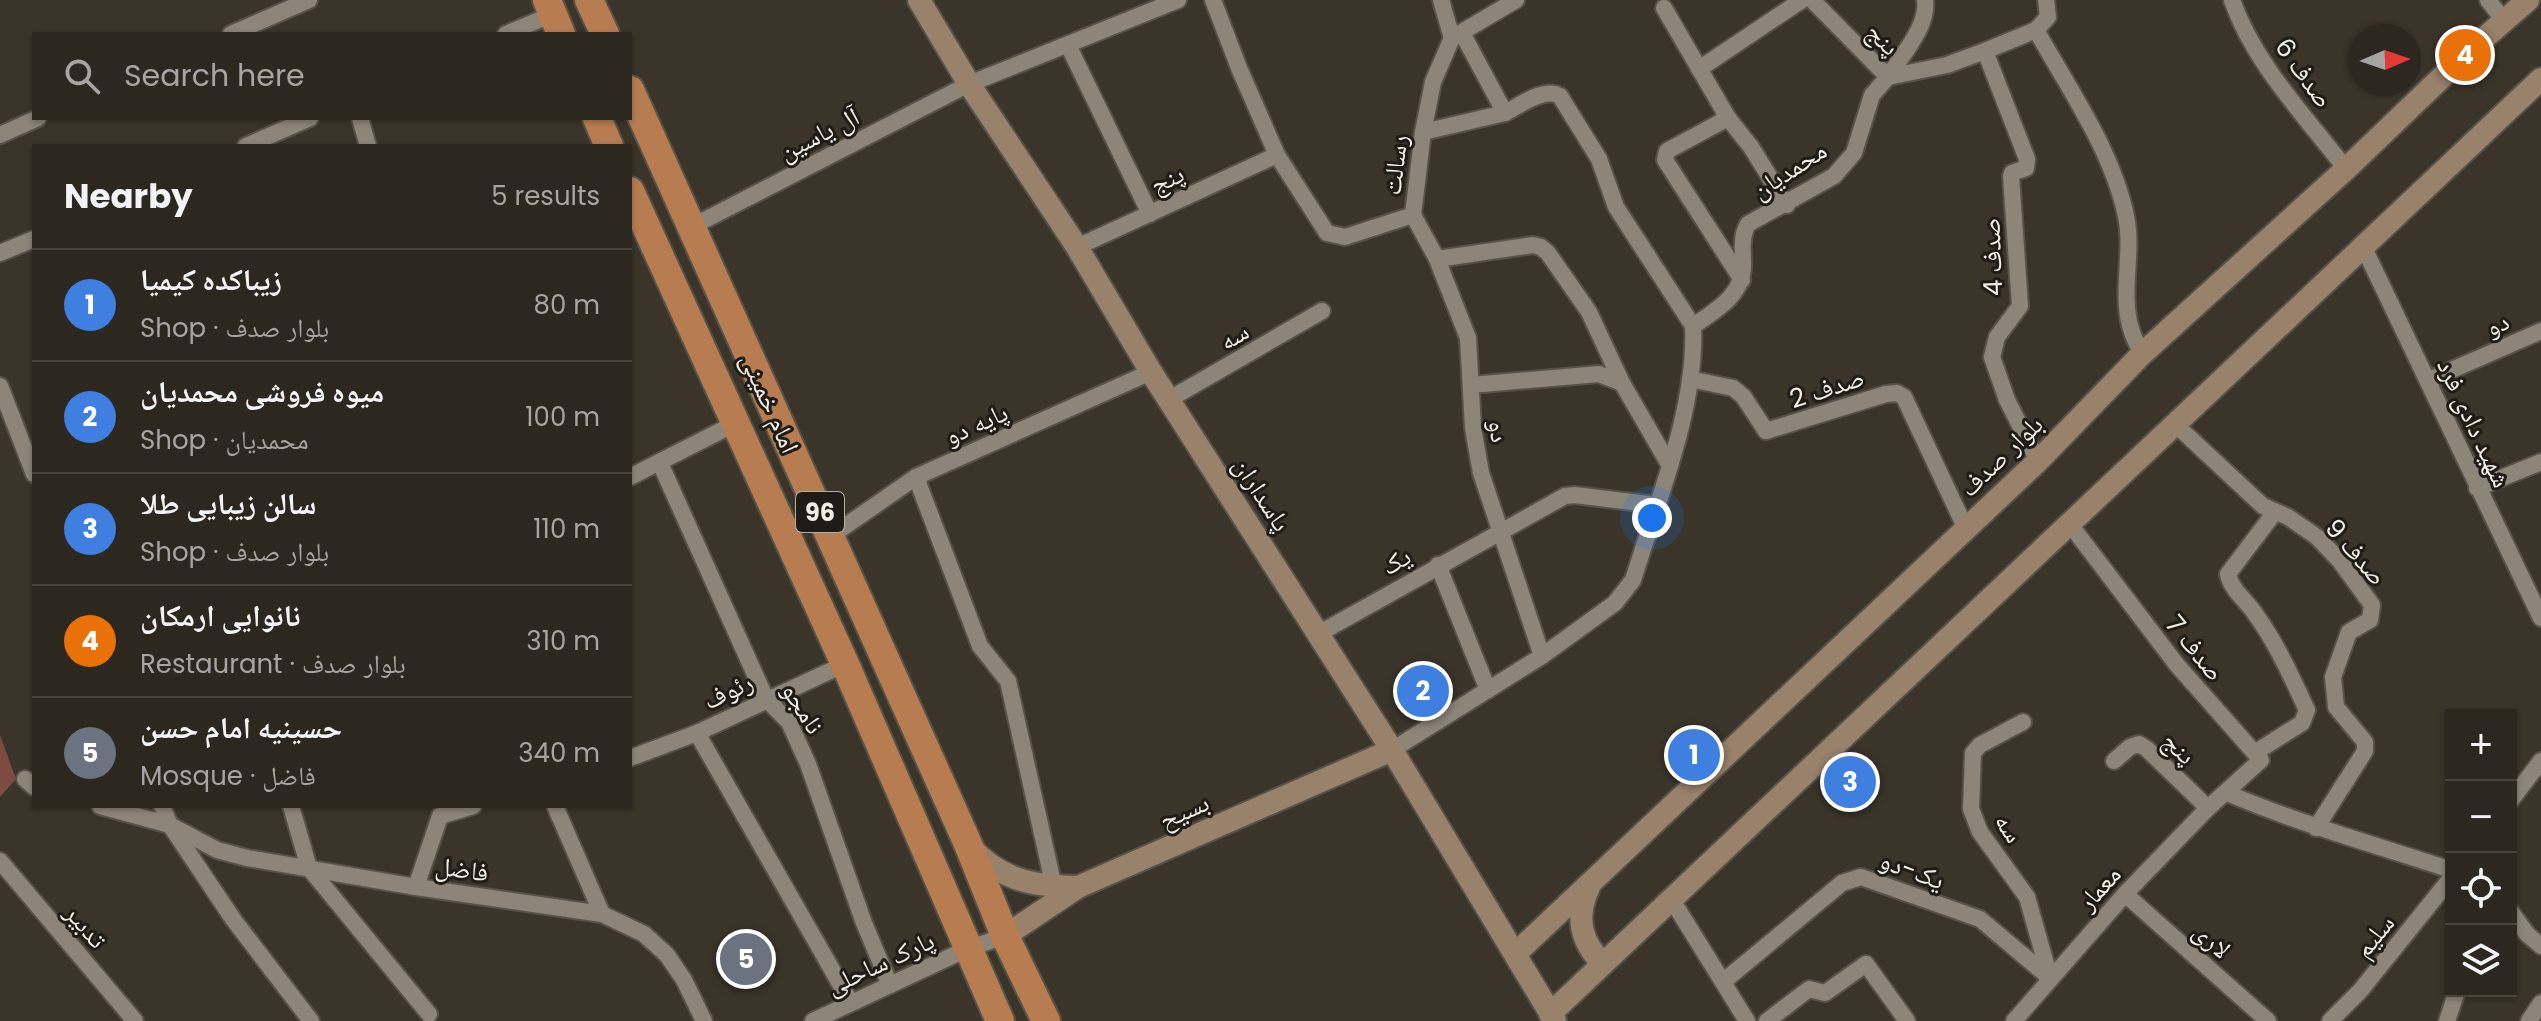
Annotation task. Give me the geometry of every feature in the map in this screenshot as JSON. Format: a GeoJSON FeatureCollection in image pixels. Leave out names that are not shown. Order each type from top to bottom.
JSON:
{"type":"FeatureCollection","features":[{"type":"Feature","properties":{"kind":"highway"},"geometry":{"type":"LineString","coordinates":[[589,0],[604,32]]}},
{"type":"Feature","properties":{"kind":"highway","name":"امام خمینی"},"geometry":{"type":"LineString","coordinates":[[632,94],[968,844],[1005,936]]}},
{"type":"Feature","properties":{"kind":"highway"},"geometry":{"type":"LineString","coordinates":[[598,120],[608,144]]}},
{"type":"Feature","properties":{"kind":"highway","name":"امام خمینی"},"geometry":{"type":"LineString","coordinates":[[632,195],[845,664],[933,863],[967,949]]}},
{"type":"Feature","properties":{"kind":"highway","name":"96"},"geometry":{"type":"LineString","coordinates":[[1005,936],[1046,1021]]}},
{"type":"Feature","properties":{"kind":"highway","name":"96"},"geometry":{"type":"LineString","coordinates":[[967,949],[1000,1021]]}},
{"type":"Feature","properties":{"kind":"street"},"geometry":{"type":"LineString","coordinates":[[236,32],[309,0]]}},
{"type":"Feature","properties":{"kind":"street","name":"آل یاسین"},"geometry":{"type":"LineString","coordinates":[[691,227],[969,84],[1178,0]]}},
{"type":"Feature","properties":{"kind":"street"},"geometry":{"type":"LineString","coordinates":[[1213,0],[1277,155]]}},
{"type":"Feature","properties":{"kind":"street"},"geometry":{"type":"LineString","coordinates":[[1441,0],[1457,35],[1505,113]]}},
{"type":"Feature","properties":{"kind":"street"},"geometry":{"type":"LineString","coordinates":[[1457,35],[1516,0]]}},
{"type":"Feature","properties":{"kind":"street"},"geometry":{"type":"LineString","coordinates":[[1699,69],[1802,0]]}},
{"type":"Feature","properties":{"kind":"street","name":"پنج"},"geometry":{"type":"LineString","coordinates":[[1812,0],[1888,77]]}},
{"type":"Feature","properties":{"kind":"street","name":"محمدیان"},"geometry":{"type":"LineString","coordinates":[[1742,280],[1743,232],[1748,224],[1787,205],[1834,176],[1854,153],[1872,95],[1888,77],[1921,24],[1925,0]]}},
{"type":"Feature","properties":{"kind":"street"},"geometry":{"type":"LineString","coordinates":[[1888,77],[1947,65],[2036,30],[2048,17],[2046,0]]}},
{"type":"Feature","properties":{"kind":"street","name":"صدف 6"},"geometry":{"type":"LineString","coordinates":[[2232,0],[2260,56],[2346,169]]}},
{"type":"Feature","properties":{"kind":"street"},"geometry":{"type":"LineString","coordinates":[[2488,0],[2505,22]]}},
{"type":"Feature","properties":{"kind":"street","name":"بلوار صدف"},"geometry":{"type":"LineString","coordinates":[[1515,954],[2038,461],[2142,354],[2528,0]]}},
{"type":"Feature","properties":{"kind":"street","name":"پاسداران"},"geometry":{"type":"LineString","coordinates":[[925,2],[969,84],[1077,247],[1168,400],[1392,750],[1553,1017]]}},
{"type":"Feature","properties":{"kind":"street"},"geometry":{"type":"LineString","coordinates":[[1664,8],[1728,118],[1751,147],[1787,205]]}},
{"type":"Feature","properties":{"kind":"street"},"geometry":{"type":"LineString","coordinates":[[511,32],[558,12]]}},
{"type":"Feature","properties":{"kind":"street"},"geometry":{"type":"LineString","coordinates":[[2036,30],[2110,165],[2126,215],[2130,239],[2127,289],[2131,330],[2142,354]]}},
{"type":"Feature","properties":{"kind":"street","name":"رسالت"},"geometry":{"type":"LineString","coordinates":[[1277,155],[1327,233],[1336,237],[1345,237],[1413,215],[1423,132],[1433,82],[1457,35]]}},
{"type":"Feature","properties":{"kind":"street"},"geometry":{"type":"LineString","coordinates":[[1068,45],[1150,214]]}},
{"type":"Feature","properties":{"kind":"street","name":"صدف 4"},"geometry":{"type":"LineString","coordinates":[[1985,51],[2027,159],[2026,168],[2011,176],[2020,306],[1997,337],[1992,357],[2007,400],[2038,461]]}},
{"type":"Feature","properties":{"kind":"street"},"geometry":{"type":"LineString","coordinates":[[1553,1017],[1603,964],[2541,79]]}},
{"type":"Feature","properties":{"kind":"street"},"geometry":{"type":"LineString","coordinates":[[1392,750],[1542,656],[1625,593],[1633,580],[1670,466],[1694,353],[1693,326],[1616,207],[1599,159],[1560,96],[1552,92],[1544,94],[1505,113],[1423,132]]}},
{"type":"Feature","properties":{"kind":"street"},"geometry":{"type":"LineString","coordinates":[[1693,326],[1736,293],[1742,280],[1665,160],[1667,151],[1728,118]]}},
{"type":"Feature","properties":{"kind":"street"},"geometry":{"type":"LineString","coordinates":[[0,135],[34,120]]}},
{"type":"Feature","properties":{"kind":"street"},"geometry":{"type":"LineString","coordinates":[[251,144],[305,120]]}},
{"type":"Feature","properties":{"kind":"street"},"geometry":{"type":"LineString","coordinates":[[361,120],[367,144]]}},
{"type":"Feature","properties":{"kind":"street","name":"پنج"},"geometry":{"type":"LineString","coordinates":[[1077,247],[1277,155]]}},
{"type":"Feature","properties":{"kind":"street","name":"دو"},"geometry":{"type":"LineString","coordinates":[[1413,215],[1437,259],[1468,338],[1473,428],[1481,473],[1542,656]]}},
{"type":"Feature","properties":{"kind":"street"},"geometry":{"type":"LineString","coordinates":[[0,253],[32,240]]}},
{"type":"Feature","properties":{"kind":"street"},"geometry":{"type":"LineString","coordinates":[[1437,259],[1533,245],[1548,253],[1589,312],[1622,383],[1670,466]]}},
{"type":"Feature","properties":{"kind":"street","name":"شهید دادی فرد"},"geometry":{"type":"LineString","coordinates":[[2364,248],[2541,618]]}},
{"type":"Feature","properties":{"kind":"street","name":"سه"},"geometry":{"type":"LineString","coordinates":[[1168,400],[1322,311]]}},
{"type":"Feature","properties":{"kind":"street","name":"دو"},"geometry":{"type":"LineString","coordinates":[[2429,380],[2541,331]]}},
{"type":"Feature","properties":{"kind":"street","name":"پایه دو"},"geometry":{"type":"LineString","coordinates":[[831,536],[916,477],[1151,372]]}},
{"type":"Feature","properties":{"kind":"street"},"geometry":{"type":"LineString","coordinates":[[1471,385],[1599,374],[1622,383]]}},
{"type":"Feature","properties":{"kind":"street","name":"صدف 2"},"geometry":{"type":"LineString","coordinates":[[1690,379],[1733,388],[1743,396],[1766,431],[1897,393],[1904,397],[1966,529]]}},
{"type":"Feature","properties":{"kind":"street"},"geometry":{"type":"LineString","coordinates":[[0,386],[32,469]]}},
{"type":"Feature","properties":{"kind":"street"},"geometry":{"type":"LineString","coordinates":[[632,476],[736,423]]}},
{"type":"Feature","properties":{"kind":"street","name":"صدف 9"},"geometry":{"type":"LineString","coordinates":[[2176,425],[2263,506],[2288,517],[2317,537],[2340,561],[2372,605],[2370,620],[2347,635],[2333,677],[2336,707],[2365,742],[2365,751],[2316,828]]}},
{"type":"Feature","properties":{"kind":"street"},"geometry":{"type":"LineString","coordinates":[[2477,488],[2541,462]]}},
{"type":"Feature","properties":{"kind":"street","name":"نامجو"},"geometry":{"type":"LineString","coordinates":[[660,463],[766,699],[789,722],[808,764],[864,923],[890,985]]}},
{"type":"Feature","properties":{"kind":"street"},"geometry":{"type":"LineString","coordinates":[[916,477],[980,646],[1008,681],[1054,887]]}},
{"type":"Feature","properties":{"kind":"street","name":"یک"},"geometry":{"type":"LineString","coordinates":[[1318,634],[1565,496],[1656,505]]}},
{"type":"Feature","properties":{"kind":"street"},"geometry":{"type":"LineString","coordinates":[[2275,512],[2228,574],[2229,583],[2255,613],[2273,642],[2307,710],[2302,723],[2256,752],[2261,758],[2260,762],[2227,793],[2316,828],[2445,868]]}},
{"type":"Feature","properties":{"kind":"street","name":"صدف 7"},"geometry":{"type":"LineString","coordinates":[[2069,523],[2177,665],[2256,752]]}},
{"type":"Feature","properties":{"kind":"street"},"geometry":{"type":"LineString","coordinates":[[1438,565],[1488,690]]}},
{"type":"Feature","properties":{"kind":"street","name":"رئوف"},"geometry":{"type":"LineString","coordinates":[[633,752],[697,733],[845,664]]}},
{"type":"Feature","properties":{"kind":"street","name":"سه"},"geometry":{"type":"LineString","coordinates":[[2023,722],[1980,745],[1973,753],[1971,809],[1980,832],[2021,884],[2050,978]]}},
{"type":"Feature","properties":{"kind":"street"},"geometry":{"type":"LineString","coordinates":[[697,733],[851,1003]]}},
{"type":"Feature","properties":{"kind":"street","name":"پنج"},"geometry":{"type":"LineString","coordinates":[[2114,761],[2130,747],[2139,744],[2208,808]]}},
{"type":"Feature","properties":{"kind":"street","name":"بسیح"},"geometry":{"type":"LineString","coordinates":[[1005,936],[1078,887],[1392,750]]}},
{"type":"Feature","properties":{"kind":"street"},"geometry":{"type":"LineString","coordinates":[[2517,792],[2541,761]]}},
{"type":"Feature","properties":{"kind":"street","name":"معمار"},"geometry":{"type":"LineString","coordinates":[[2014,1021],[2125,894],[2208,808],[2227,793]]}},
{"type":"Feature","properties":{"kind":"street","name":"فاضل"},"geometry":{"type":"LineString","coordinates":[[107,808],[170,825],[217,850],[416,887],[602,914],[644,934],[667,955],[684,980],[704,1021]]}},
{"type":"Feature","properties":{"kind":"street"},"geometry":{"type":"LineString","coordinates":[[163,808],[170,825],[233,919],[311,1021]]}},
{"type":"Feature","properties":{"kind":"street"},"geometry":{"type":"LineString","coordinates":[[292,808],[309,868],[429,1014]]}},
{"type":"Feature","properties":{"kind":"street"},"geometry":{"type":"LineString","coordinates":[[416,887],[440,816],[466,808]]}},
{"type":"Feature","properties":{"kind":"street"},"geometry":{"type":"LineString","coordinates":[[556,808],[602,914]]}},
{"type":"Feature","properties":{"kind":"street"},"geometry":{"type":"LineString","coordinates":[[968,844],[989,866],[1017,879],[1054,887],[1078,887]]}},
{"type":"Feature","properties":{"kind":"street","name":"تدبیر"},"geometry":{"type":"LineString","coordinates":[[0,861],[135,1021]]}},
{"type":"Feature","properties":{"kind":"street","name":"یک-دو"},"geometry":{"type":"LineString","coordinates":[[1724,981],[1842,883],[1861,877],[1980,919],[2030,965],[2050,978]]}},
{"type":"Feature","properties":{"kind":"street"},"geometry":{"type":"LineString","coordinates":[[1591,882],[1584,897],[1581,927],[1591,952],[1603,964]]}},
{"type":"Feature","properties":{"kind":"street","name":"سلیم"},"geometry":{"type":"LineString","coordinates":[[2330,1021],[2360,991],[2445,885]]}},
{"type":"Feature","properties":{"kind":"street","name":"لاری"},"geometry":{"type":"LineString","coordinates":[[2125,894],[2268,1021]]}},
{"type":"Feature","properties":{"kind":"street"},"geometry":{"type":"LineString","coordinates":[[1672,900],[1747,1021]]}},
{"type":"Feature","properties":{"kind":"street"},"geometry":{"type":"LineString","coordinates":[[2517,920],[2541,946]]}},
{"type":"Feature","properties":{"kind":"street","name":"پارک ساحلی"},"geometry":{"type":"LineString","coordinates":[[813,1021],[967,949],[1005,936]]}},
{"type":"Feature","properties":{"kind":"street"},"geometry":{"type":"LineString","coordinates":[[1767,1021],[1809,989],[1825,993],[1866,964],[1907,1021]]}},
{"type":"Feature","properties":{"kind":"street"},"geometry":{"type":"LineString","coordinates":[[2447,1021],[2455,997]]}},
{"type":"Feature","properties":{"kind":"street"},"geometry":{"type":"LineString","coordinates":[[2529,1021],[2541,1003]]}},
{"type":"Feature","properties":{"kind":"shaded area"},"geometry":{"type":"Polygon","coordinates":[[[0,735],[16,779],[0,797],[0,735]]]}},
{"type":"Feature","properties":{"kind":"place","name":"نانوایی ارمکان"},"geometry":{"type":"Point","coordinates":[2465,55]}},
{"type":"Feature","properties":{"kind":"place","name":"میوه فروشی محمدیان"},"geometry":{"type":"Point","coordinates":[1423,691]}},
{"type":"Feature","properties":{"kind":"place","name":"زیباکده کیمیا"},"geometry":{"type":"Point","coordinates":[1694,755]}},
{"type":"Feature","properties":{"kind":"place","name":"سالن زیبایی طلا"},"geometry":{"type":"Point","coordinates":[1850,782]}},
{"type":"Feature","properties":{"kind":"place","name":"حسینیه امام حسن"},"geometry":{"type":"Point","coordinates":[746,959]}}]}
